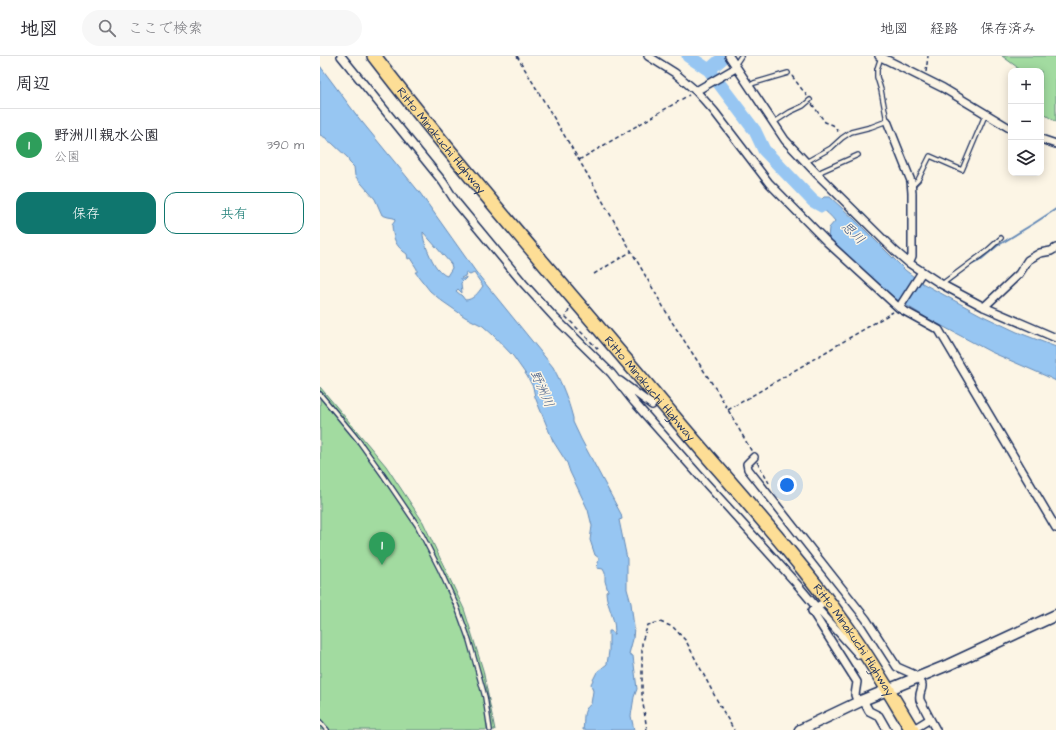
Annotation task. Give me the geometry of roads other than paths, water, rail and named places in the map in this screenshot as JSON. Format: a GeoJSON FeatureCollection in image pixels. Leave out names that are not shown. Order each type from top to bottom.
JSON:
{"type":"FeatureCollection","features":[{"type":"Feature","properties":{"kind":"highway","name":"Ritto Minakuchi Highway"},"geometry":{"type":"LineString","coordinates":[[374,56],[447,149],[764,521],[822,604],[848,628],[912,730]]}},
{"type":"Feature","properties":{"kind":"street"},"geometry":{"type":"LineString","coordinates":[[342,56],[443,182],[456,202],[514,273],[554,317],[611,373],[644,413],[796,583],[822,604],[859,655]]}},
{"type":"Feature","properties":{"kind":"street"},"geometry":{"type":"LineString","coordinates":[[648,56],[697,90],[769,183],[827,242],[900,307],[938,330],[1056,528]]}},
{"type":"Feature","properties":{"kind":"street"},"geometry":{"type":"LineString","coordinates":[[729,56],[734,67],[749,86],[785,140],[805,162],[895,251],[921,274],[984,307],[1056,338]]}},
{"type":"Feature","properties":{"kind":"street"},"geometry":{"type":"LineString","coordinates":[[880,57],[943,88],[1008,127]]}},
{"type":"Feature","properties":{"kind":"street"},"geometry":{"type":"LineString","coordinates":[[697,90],[734,67]]}},
{"type":"Feature","properties":{"kind":"street"},"geometry":{"type":"LineString","coordinates":[[886,121],[911,181],[912,256],[909,263]]}},
{"type":"Feature","properties":{"kind":"street"},"geometry":{"type":"LineString","coordinates":[[1044,140],[1056,144]]}},
{"type":"Feature","properties":{"kind":"street"},"geometry":{"type":"LineString","coordinates":[[984,307],[1019,274],[1028,260],[1040,253],[1051,251],[1056,248]]}},
{"type":"Feature","properties":{"kind":"street"},"geometry":{"type":"LineString","coordinates":[[900,307],[921,274]]}},
{"type":"Feature","properties":{"kind":"street"},"geometry":{"type":"LineString","coordinates":[[611,373],[652,405]]}},
{"type":"Feature","properties":{"kind":"street"},"geometry":{"type":"LineString","coordinates":[[754,457],[747,464],[748,469],[866,619],[896,667],[913,674],[922,683],[919,697],[936,730]]}},
{"type":"Feature","properties":{"kind":"street"},"geometry":{"type":"LineString","coordinates":[[822,604],[812,611],[857,682],[856,695],[869,711],[879,716],[888,730]]}},
{"type":"Feature","properties":{"kind":"street"},"geometry":{"type":"LineString","coordinates":[[800,730],[860,701],[948,665],[1056,615]]}},
{"type":"Feature","properties":{"kind":"street"},"geometry":{"type":"LineString","coordinates":[[912,730],[930,719]]}},
{"type":"Feature","properties":{"kind":"lane"},"geometry":{"type":"LineString","coordinates":[[734,67],[741,56]]}},
{"type":"Feature","properties":{"kind":"lane"},"geometry":{"type":"LineString","coordinates":[[805,162],[831,148],[851,132],[886,121],[881,90],[877,77],[880,57]]}},
{"type":"Feature","properties":{"kind":"lane"},"geometry":{"type":"LineString","coordinates":[[749,86],[754,83],[788,73]]}},
{"type":"Feature","properties":{"kind":"lane"},"geometry":{"type":"LineString","coordinates":[[773,123],[810,100]]}},
{"type":"Feature","properties":{"kind":"lane"},"geometry":{"type":"LineString","coordinates":[[911,187],[918,180],[930,156],[962,170],[986,113]]}},
{"type":"Feature","properties":{"kind":"lane"},"geometry":{"type":"LineString","coordinates":[[818,175],[822,171],[858,156]]}},
{"type":"Feature","properties":{"kind":"lane"},"geometry":{"type":"LineString","coordinates":[[941,284],[988,250],[1001,238]]}},
{"type":"Feature","properties":{"kind":"lane"},"geometry":{"type":"LineString","coordinates":[[320,394],[358,440],[383,475],[417,525],[440,570],[457,607],[469,640],[485,698],[490,730]]}},
{"type":"Feature","properties":{"kind":"lane"},"geometry":{"type":"LineString","coordinates":[[320,722],[327,730]]}},
{"type":"Feature","properties":{"kind":"water","name":"野洲川"},"geometry":{"type":"Polygon","coordinates":[[[320,66],[358,117],[420,193],[476,272],[553,367],[567,398],[573,422],[621,514],[622,519],[619,520],[627,559],[627,589],[631,603],[634,627],[633,639],[629,654],[633,656],[637,689],[631,716],[634,730],[583,730],[585,712],[591,704],[593,691],[591,684],[597,672],[607,664],[609,651],[609,631],[611,631],[614,635],[615,630],[606,592],[608,591],[605,581],[605,573],[603,569],[597,568],[599,558],[595,555],[590,540],[592,526],[588,510],[567,463],[553,441],[535,397],[533,387],[513,356],[493,335],[483,326],[465,317],[430,291],[415,272],[417,272],[417,269],[410,258],[408,259],[407,254],[397,245],[395,241],[392,225],[395,221],[394,218],[382,215],[375,199],[355,176],[354,167],[349,162],[348,158],[326,138],[320,135],[320,66]],[[423,232],[426,245],[433,261],[440,272],[447,276],[452,268],[451,264],[423,232]],[[466,273],[465,276],[461,278],[463,279],[466,277],[461,283],[462,293],[458,289],[456,291],[465,300],[468,300],[477,294],[483,286],[474,273],[470,275],[466,273]]]}},
{"type":"Feature","properties":{"kind":"water"},"geometry":{"type":"Polygon","coordinates":[[[807,196],[820,201],[824,197],[830,197],[905,270],[922,283],[981,315],[1017,332],[1056,347],[1056,381],[991,352],[927,318],[891,296],[828,238],[829,228],[835,221],[807,196]]]}},
{"type":"Feature","properties":{"kind":"waterway","name":"思川"},"geometry":{"type":"LineString","coordinates":[[688,56],[709,70],[755,131],[764,150],[813,201],[822,206]]}},
{"type":"Feature","properties":{"kind":"waterway"},"geometry":{"type":"LineString","coordinates":[[709,70],[725,56]]}},
{"type":"Feature","properties":{"kind":"waterway"},"geometry":{"type":"LineString","coordinates":[[947,283],[970,265],[979,261],[997,246],[1056,209]]}},
{"type":"Feature","properties":{"kind":"place","name":"野洲川親水公園"},"geometry":{"type":"Point","coordinates":[382,565]}}]}
